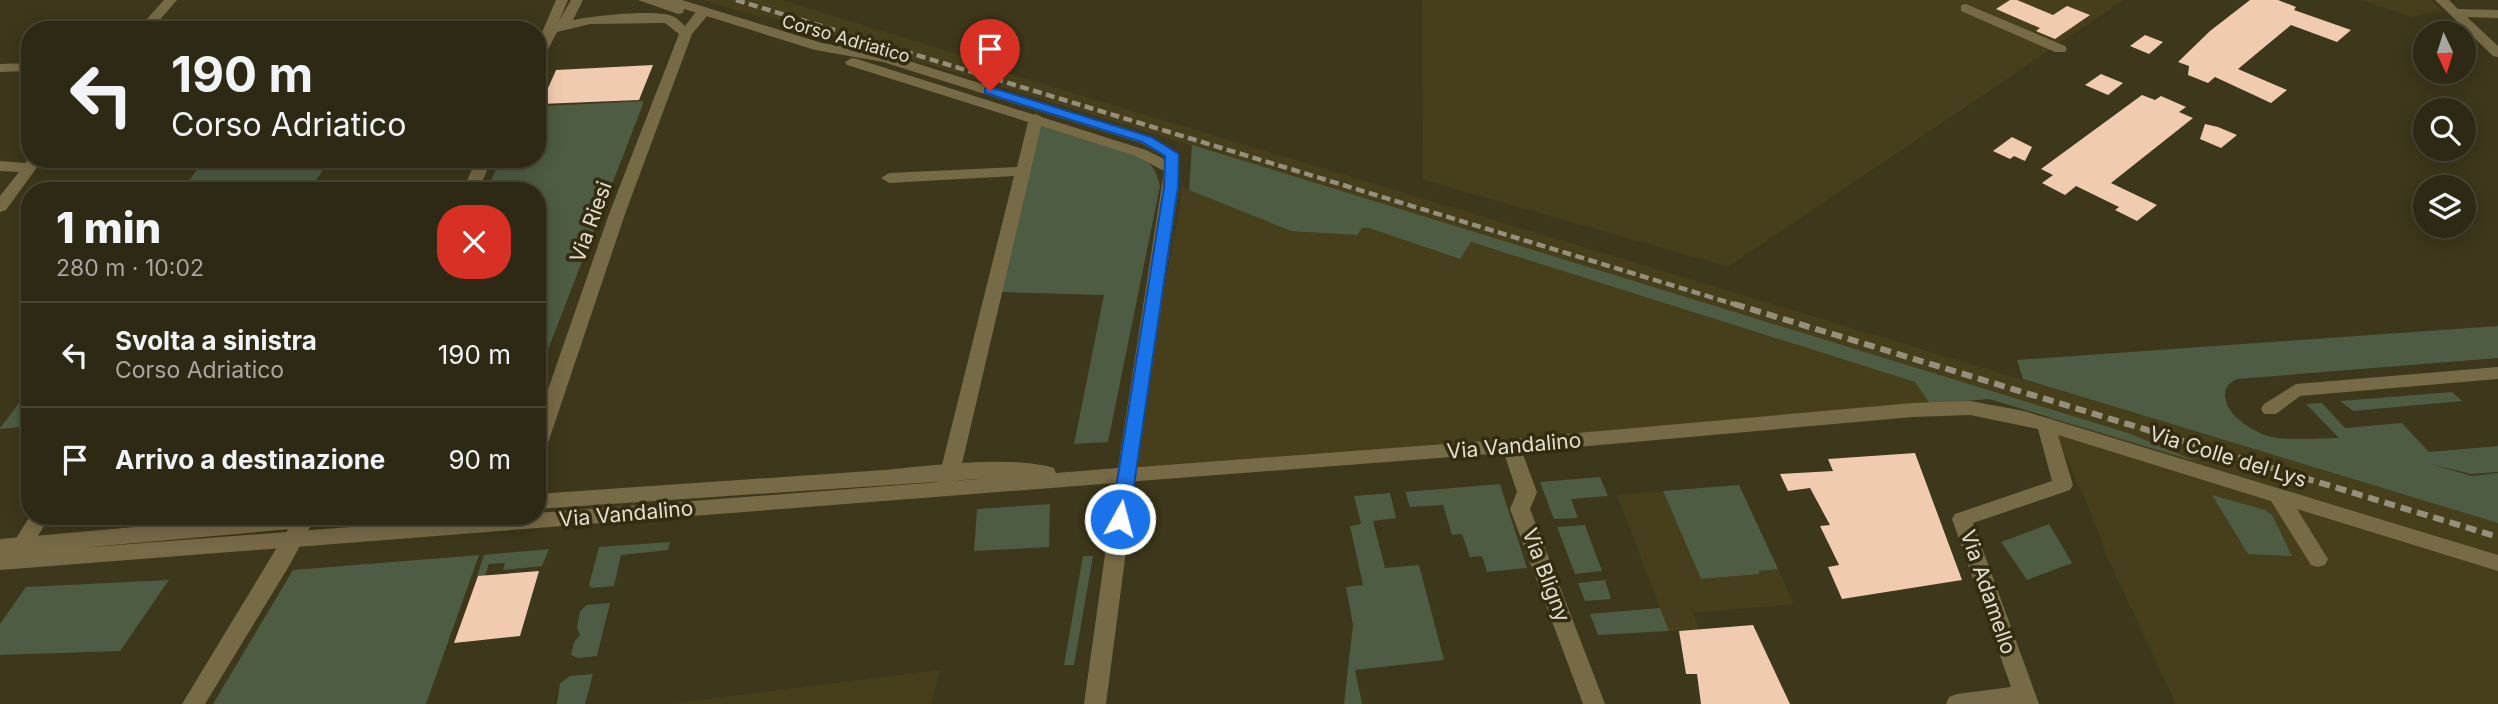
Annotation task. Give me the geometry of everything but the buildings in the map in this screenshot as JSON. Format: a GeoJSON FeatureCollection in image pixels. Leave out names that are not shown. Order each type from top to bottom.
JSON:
{"type":"FeatureCollection","features":[{"type":"Feature","properties":{"kind":"street"},"geometry":{"type":"LineString","coordinates":[[151,21],[171,0]]}},
{"type":"Feature","properties":{"kind":"street"},"geometry":{"type":"LineString","coordinates":[[546,34],[562,0]]}},
{"type":"Feature","properties":{"kind":"street"},"geometry":{"type":"LineString","coordinates":[[546,34],[565,23],[578,0]]}},
{"type":"Feature","properties":{"kind":"street","name":"Corso Adriatico"},"geometry":{"type":"LineString","coordinates":[[644,0],[1036,118],[1141,153],[1170,168],[1172,154],[1146,139],[885,58],[820,47],[669,0]]}},
{"type":"Feature","properties":{"kind":"street"},"geometry":{"type":"LineString","coordinates":[[2441,0],[2498,53]]}},
{"type":"Feature","properties":{"kind":"street"},"geometry":{"type":"LineString","coordinates":[[1966,8],[2060,49]]}},
{"type":"Feature","properties":{"kind":"street"},"geometry":{"type":"LineString","coordinates":[[2455,13],[2498,14]]}},
{"type":"Feature","properties":{"kind":"street","name":"Via Riesi"},"geometry":{"type":"LineString","coordinates":[[546,423],[617,214],[686,33],[699,16]]}},
{"type":"Feature","properties":{"kind":"street"},"geometry":{"type":"LineString","coordinates":[[546,34],[590,20],[659,18],[669,19],[686,33]]}},
{"type":"Feature","properties":{"kind":"street"},"geometry":{"type":"LineString","coordinates":[[0,68],[21,67]]}},
{"type":"Feature","properties":{"kind":"street"},"geometry":{"type":"LineString","coordinates":[[948,480],[1036,118]]}},
{"type":"Feature","properties":{"kind":"street"},"geometry":{"type":"LineString","coordinates":[[0,166],[21,165]]}},
{"type":"Feature","properties":{"kind":"street"},"geometry":{"type":"LineString","coordinates":[[0,207],[30,168]]}},
{"type":"Feature","properties":{"kind":"street"},"geometry":{"type":"LineString","coordinates":[[1095,704],[1126,475],[1171,187],[1170,168]]}},
{"type":"Feature","properties":{"kind":"street"},"geometry":{"type":"LineString","coordinates":[[889,178],[1023,171]]}},
{"type":"Feature","properties":{"kind":"street"},"geometry":{"type":"LineString","coordinates":[[2270,409],[2295,390],[2498,373]]}},
{"type":"Feature","properties":{"kind":"street","name":"Via Vandalino"},"geometry":{"type":"LineString","coordinates":[[546,502],[948,480],[1085,479],[1511,446],[1942,408]]}},
{"type":"Feature","properties":{"kind":"street","name":"Via Colle del Lys"},"geometry":{"type":"LineString","coordinates":[[1942,408],[1999,412],[2046,425],[2498,563]]}},
{"type":"Feature","properties":{"kind":"street","name":"Via Adamello"},"geometry":{"type":"LineString","coordinates":[[2026,700],[1962,519],[2063,485],[2046,425]]}},
{"type":"Feature","properties":{"kind":"street","name":"Via Bligny"},"geometry":{"type":"LineString","coordinates":[[1511,446],[1527,492],[1520,509],[1594,704]]}},
{"type":"Feature","properties":{"kind":"street","name":"Via Vandalino"},"geometry":{"type":"LineString","coordinates":[[546,517],[948,480]]}},
{"type":"Feature","properties":{"kind":"street"},"geometry":{"type":"LineString","coordinates":[[2278,496],[2318,559]]}},
{"type":"Feature","properties":{"kind":"street"},"geometry":{"type":"LineString","coordinates":[[22,545],[34,525]]}},
{"type":"Feature","properties":{"kind":"street"},"geometry":{"type":"LineString","coordinates":[[0,547],[232,525]]}},
{"type":"Feature","properties":{"kind":"street"},"geometry":{"type":"LineString","coordinates":[[193,704],[302,525]]}},
{"type":"Feature","properties":{"kind":"street","name":"Via Vandalino"},"geometry":{"type":"LineString","coordinates":[[0,562],[455,525]]}},
{"type":"Feature","properties":{"kind":"street"},"geometry":{"type":"LineString","coordinates":[[1957,704],[2026,700]]}},
{"type":"Feature","properties":{"kind":"shaded area"},"geometry":{"type":"Polygon","coordinates":[[[702,0],[782,0],[964,56],[964,60],[2498,523],[2498,704],[2176,704],[2108,559],[2089,508],[2043,407],[950,71],[702,0]]]}},
{"type":"Feature","properties":{"kind":"shaded area"},"geometry":{"type":"Polygon","coordinates":[[[1422,0],[2124,0],[1728,267],[1423,180],[1422,0]]]}},
{"type":"Feature","properties":{"kind":"shaded area"},"geometry":{"type":"Polygon","coordinates":[[[2362,0],[2430,0],[2442,11],[2411,17],[2362,0]]]}},
{"type":"Feature","properties":{"kind":"shaded area"},"geometry":{"type":"Polygon","coordinates":[[[1181,186],[1291,231],[1369,228],[1459,259],[1471,242],[1916,382],[1930,404],[1129,472],[1180,206],[1181,186]]]}},
{"type":"Feature","properties":{"kind":"shaded area"},"geometry":{"type":"Polygon","coordinates":[[[1663,491],[1701,579],[1759,574],[1758,571],[1778,569],[1794,604],[1693,613],[1699,629],[1669,631],[1617,495],[1663,491]]]}},
{"type":"Feature","properties":{"kind":"shaded area"},"geometry":{"type":"Polygon","coordinates":[[[940,670],[931,704],[669,704],[940,670]]]}},
{"type":"Feature","properties":{"kind":"green space"},"geometry":{"type":"Polygon","coordinates":[[[644,101],[546,355],[546,182],[490,182],[497,168],[546,168],[546,106],[644,101]]]}},
{"type":"Feature","properties":{"kind":"green space"},"geometry":{"type":"Polygon","coordinates":[[[1040,126],[1146,160],[1157,175],[1160,186],[1108,442],[1074,444],[1104,295],[1001,292],[1040,126]]]}},
{"type":"Feature","properties":{"kind":"green space"},"geometry":{"type":"Polygon","coordinates":[[[1192,145],[2128,433],[2198,462],[1989,399],[1930,404],[1915,382],[1471,242],[1460,259],[1369,228],[1362,228],[1357,235],[1291,231],[1189,190],[1192,145]]]}},
{"type":"Feature","properties":{"kind":"green space"},"geometry":{"type":"Polygon","coordinates":[[[198,168],[324,168],[315,182],[188,182],[198,168]]]}},
{"type":"Feature","properties":{"kind":"green space"},"geometry":{"type":"Polygon","coordinates":[[[2498,326],[2498,358],[2237,379],[2228,385],[2225,394],[2228,407],[2238,419],[2252,429],[2272,437],[2339,438],[2306,404],[2322,403],[2345,428],[2402,423],[2429,452],[2498,446],[2498,472],[2471,474],[2430,464],[2472,476],[2498,473],[2498,523],[2023,379],[2017,360],[2498,326]]]}},
{"type":"Feature","properties":{"kind":"green space"},"geometry":{"type":"Polygon","coordinates":[[[2452,392],[2462,401],[2353,411],[2340,401],[2452,392]]]}},
{"type":"Feature","properties":{"kind":"green space"},"geometry":{"type":"Polygon","coordinates":[[[21,401],[21,427],[0,428],[21,401]]]}},
{"type":"Feature","properties":{"kind":"green space"},"geometry":{"type":"Polygon","coordinates":[[[1600,477],[1608,496],[1571,499],[1578,518],[1554,519],[1540,482],[1600,477]]]}},
{"type":"Feature","properties":{"kind":"green space"},"geometry":{"type":"Polygon","coordinates":[[[1500,484],[1527,568],[1487,572],[1482,556],[1470,557],[1462,534],[1452,535],[1443,505],[1410,507],[1405,492],[1500,484]]]}},
{"type":"Feature","properties":{"kind":"green space"},"geometry":{"type":"Polygon","coordinates":[[[1739,485],[1778,569],[1759,571],[1759,574],[1701,579],[1663,491],[1739,485]]]}},
{"type":"Feature","properties":{"kind":"green space"},"geometry":{"type":"Polygon","coordinates":[[[1390,493],[1396,518],[1373,521],[1385,568],[1419,565],[1444,660],[1355,670],[1362,704],[1344,704],[1353,625],[1346,587],[1363,585],[1350,526],[1361,524],[1354,496],[1390,493]]]}},
{"type":"Feature","properties":{"kind":"green space"},"geometry":{"type":"Polygon","coordinates":[[[2212,495],[2265,510],[2272,515],[2292,556],[2248,554],[2212,495]]]}},
{"type":"Feature","properties":{"kind":"green space"},"geometry":{"type":"Polygon","coordinates":[[[1050,504],[1049,547],[974,551],[977,509],[1050,504]]]}},
{"type":"Feature","properties":{"kind":"green space"},"geometry":{"type":"Polygon","coordinates":[[[2049,524],[2072,563],[2027,580],[2001,542],[2049,524]]]}},
{"type":"Feature","properties":{"kind":"green space"},"geometry":{"type":"Polygon","coordinates":[[[1585,525],[1602,571],[1575,574],[1557,527],[1585,525]]]}},
{"type":"Feature","properties":{"kind":"green space"},"geometry":{"type":"Polygon","coordinates":[[[670,542],[668,550],[621,555],[614,586],[592,588],[589,585],[599,547],[670,542]]]}},
{"type":"Feature","properties":{"kind":"green space"},"geometry":{"type":"Polygon","coordinates":[[[549,549],[542,566],[503,570],[505,563],[489,564],[485,576],[477,576],[484,555],[549,549]]]}},
{"type":"Feature","properties":{"kind":"green space"},"geometry":{"type":"Polygon","coordinates":[[[479,555],[426,704],[213,704],[293,570],[479,555]]]}},
{"type":"Feature","properties":{"kind":"green space"},"geometry":{"type":"Polygon","coordinates":[[[1083,556],[1093,556],[1074,665],[1064,665],[1083,556]]]}},
{"type":"Feature","properties":{"kind":"green space"},"geometry":{"type":"Polygon","coordinates":[[[169,580],[120,651],[0,655],[0,624],[26,587],[169,580]]]}},
{"type":"Feature","properties":{"kind":"green space"},"geometry":{"type":"Polygon","coordinates":[[[1605,580],[1611,599],[1585,601],[1578,583],[1605,580]]]}},
{"type":"Feature","properties":{"kind":"green space"},"geometry":{"type":"Polygon","coordinates":[[[610,603],[597,656],[578,658],[571,655],[574,642],[580,635],[577,628],[580,611],[587,605],[610,603]]]}},
{"type":"Feature","properties":{"kind":"green space"},"geometry":{"type":"Polygon","coordinates":[[[1660,608],[1669,631],[1598,635],[1590,614],[1660,608]]]}},
{"type":"Feature","properties":{"kind":"green space"},"geometry":{"type":"Polygon","coordinates":[[[593,674],[585,704],[557,704],[560,683],[570,676],[593,674]]]}},
{"type":"Feature","properties":{"kind":"railway"},"geometry":{"type":"LineString","coordinates":[[736,0],[1740,306]]}},
{"type":"Feature","properties":{"kind":"railway"},"geometry":{"type":"LineString","coordinates":[[1734,304],[2498,537]]}},
{"type":"Feature","properties":{"kind":"route"},"geometry":{"type":"LineString","coordinates":[[990,91],[1146,139],[1172,154],[1171,187],[1120,519]]}}]}
